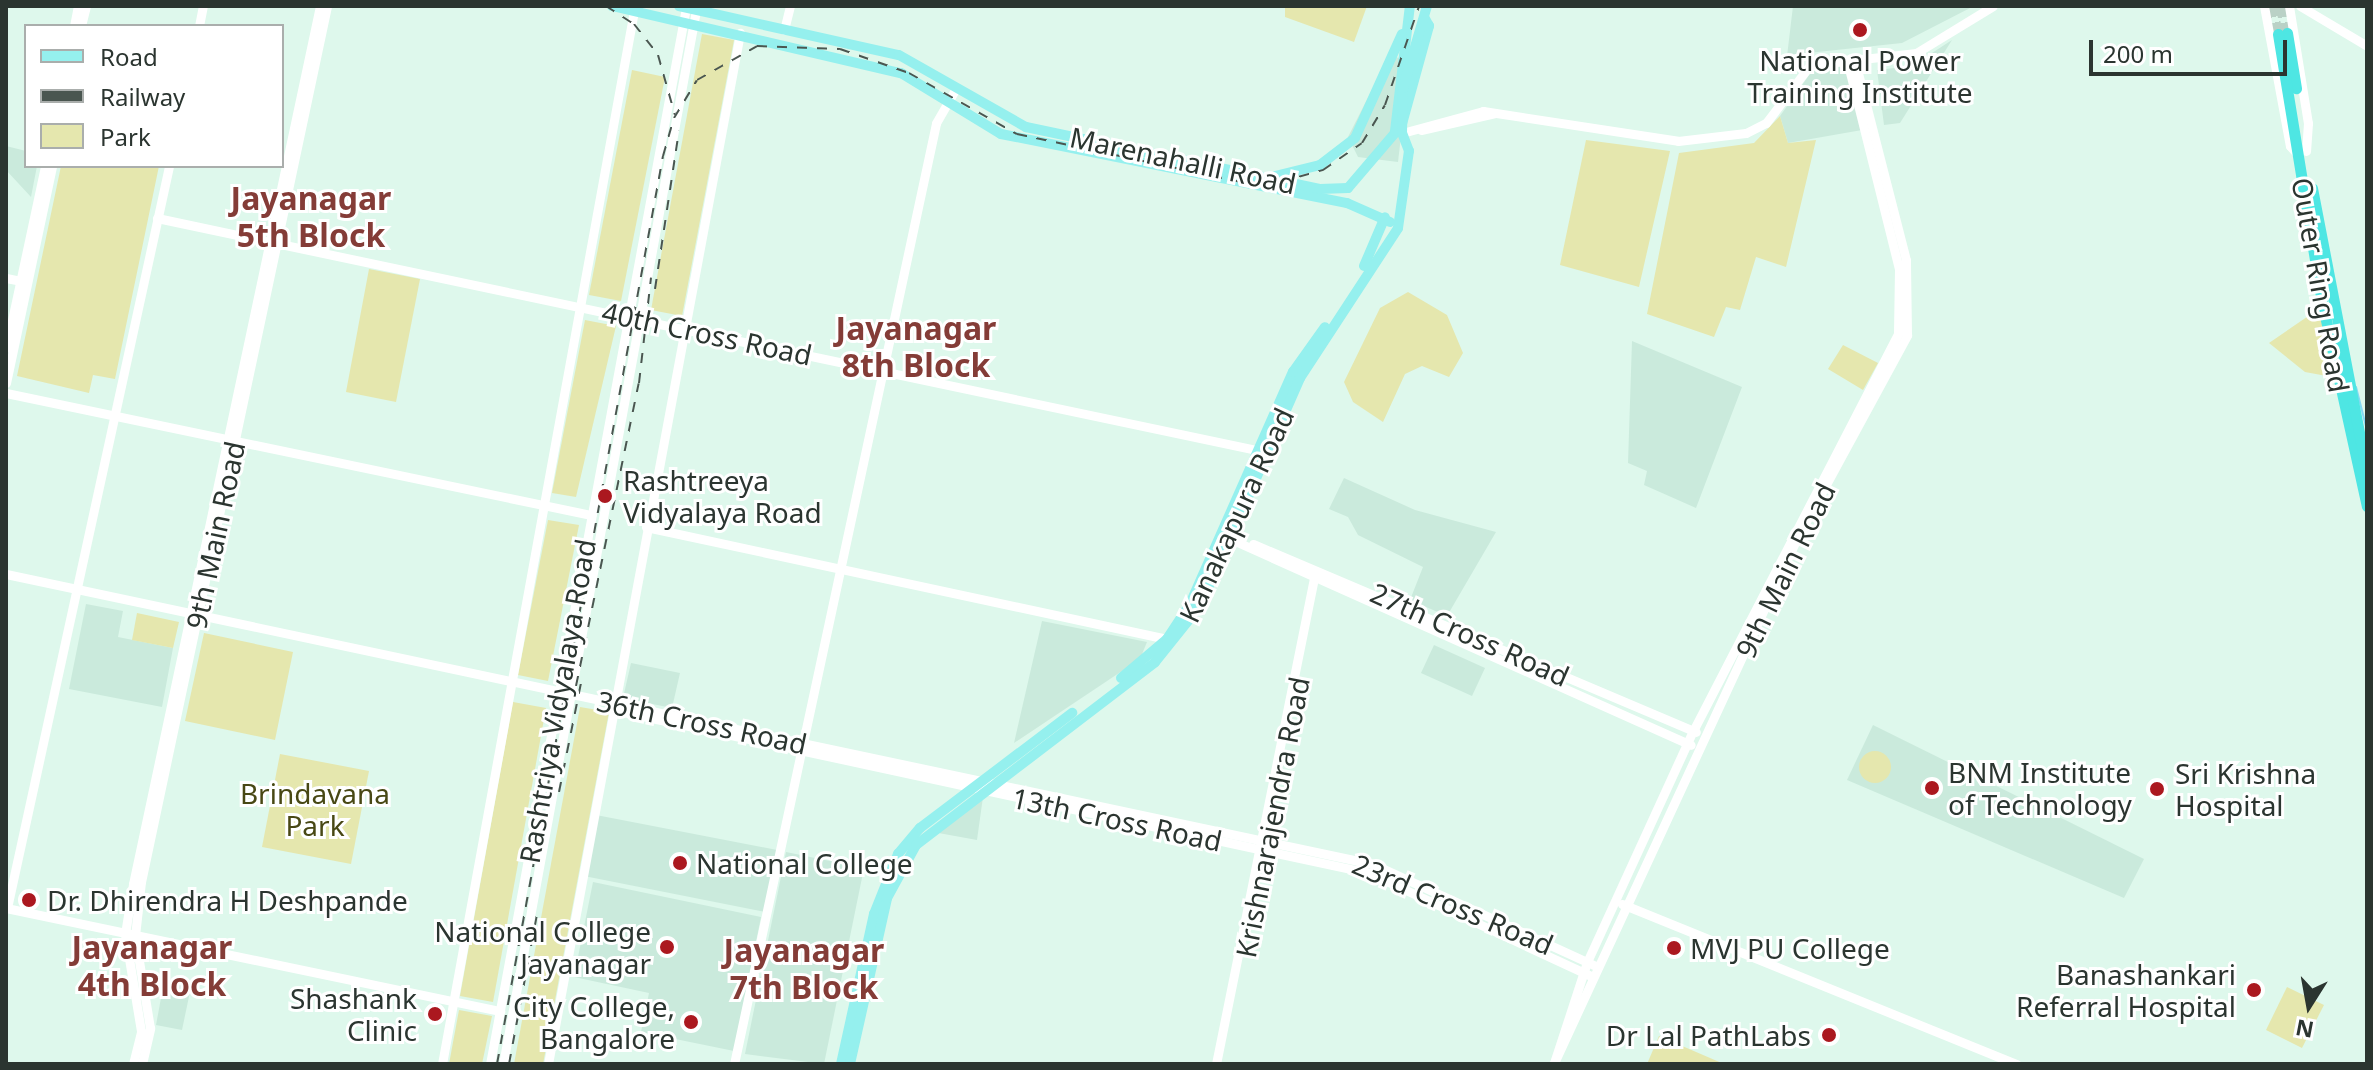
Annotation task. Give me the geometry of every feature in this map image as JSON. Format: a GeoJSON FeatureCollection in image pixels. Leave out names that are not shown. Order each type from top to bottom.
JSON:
{"type":"FeatureCollection","features":[{"type":"Feature","properties":{"kind":"highway"},"geometry":{"type":"LineString","coordinates":[[2283,33],[2302,154]]}},
{"type":"Feature","properties":{"kind":"highway","name":"Outer Ring Road"},"geometry":{"type":"LineString","coordinates":[[2302,154],[2367,474]]}},
{"type":"Feature","properties":{"kind":"highway","name":"Outer Ring Road"},"geometry":{"type":"LineString","coordinates":[[2302,154],[2367,506]]}},
{"type":"Feature","properties":{"kind":"main road","name":"9th Main Road"},"geometry":{"type":"LineString","coordinates":[[275,241],[320,6]]}},
{"type":"Feature","properties":{"kind":"main road","name":"9th Main Road"},"geometry":{"type":"LineString","coordinates":[[133,1064],[141,1031],[130,935],[194,616],[327,6]]}},
{"type":"Feature","properties":{"kind":"main road","name":"Marenahalli Road"},"geometry":{"type":"LineString","coordinates":[[612,6],[740,33],[901,73],[1001,134],[1338,196],[1400,130]]}},
{"type":"Feature","properties":{"kind":"main road"},"geometry":{"type":"LineString","coordinates":[[784,30],[790,6]]}},
{"type":"Feature","properties":{"kind":"main road","name":"Kanakapura Road"},"geometry":{"type":"LineString","coordinates":[[841,1064],[889,870],[920,828],[984,786],[1172,646],[1200,606],[1300,378],[1398,228],[1409,151],[1400,130],[1402,34],[1410,6]]}},
{"type":"Feature","properties":{"kind":"main road"},"geometry":{"type":"LineString","coordinates":[[1400,130],[1421,130],[1495,113],[1678,141],[1723,137],[1766,123],[1810,65],[1916,53],[1993,6]]}},
{"type":"Feature","properties":{"kind":"main road"},"geometry":{"type":"LineString","coordinates":[[2264,6],[2290,146],[2302,154],[2308,123],[2289,6]]}},
{"type":"Feature","properties":{"kind":"main road"},"geometry":{"type":"LineString","coordinates":[[2300,6],[2367,46]]}},
{"type":"Feature","properties":{"kind":"main road","name":"Marenahalli Road"},"geometry":{"type":"LineString","coordinates":[[687,8],[899,55],[954,92],[1026,127],[1265,177],[1338,196],[1385,217],[1398,228]]}},
{"type":"Feature","properties":{"kind":"main road","name":"Rashtriya Vidyalaya Road"},"geometry":{"type":"LineString","coordinates":[[503,1064],[639,319],[688,21],[687,8]]}},
{"type":"Feature","properties":{"kind":"main road"},"geometry":{"type":"LineString","coordinates":[[442,1064],[634,11]]}},
{"type":"Feature","properties":{"kind":"main road","name":"Kanakapura Road"},"geometry":{"type":"LineString","coordinates":[[1400,130],[1425,11]]}},
{"type":"Feature","properties":{"kind":"main road","name":"Rashtriya Vidyalaya Road"},"geometry":{"type":"LineString","coordinates":[[490,1064],[628,317],[688,21]]}},
{"type":"Feature","properties":{"kind":"main road"},"geometry":{"type":"LineString","coordinates":[[548,1064],[612,706],[740,33]]}},
{"type":"Feature","properties":{"kind":"main road"},"geometry":{"type":"LineString","coordinates":[[1265,177],[1320,165],[1355,138],[1402,34]]}},
{"type":"Feature","properties":{"kind":"main road","name":"9th Main Road"},"geometry":{"type":"LineString","coordinates":[[1554,1063],[1589,969],[1692,746],[1693,731],[1898,333],[1899,269],[1851,61]]}},
{"type":"Feature","properties":{"kind":"main road","name":"9th Main Road"},"geometry":{"type":"LineString","coordinates":[[1692,746],[1704,735],[1797,538],[1907,335],[1906,260],[1851,61]]}},
{"type":"Feature","properties":{"kind":"main road"},"geometry":{"type":"LineString","coordinates":[[734,1064],[936,123],[954,92]]}},
{"type":"Feature","properties":{"kind":"main road"},"geometry":{"type":"LineString","coordinates":[[6,383],[45,168]]}},
{"type":"Feature","properties":{"kind":"main road"},"geometry":{"type":"LineString","coordinates":[[6,348],[52,168]]}},
{"type":"Feature","properties":{"kind":"main road"},"geometry":{"type":"LineString","coordinates":[[169,168],[7,908],[500,1011]]}},
{"type":"Feature","properties":{"kind":"main road","name":"Kanakapura Road"},"geometry":{"type":"LineString","coordinates":[[850,1064],[896,872],[927,834],[1167,639],[1228,538],[1256,450],[1293,372],[1376,248],[1385,217]]}},
{"type":"Feature","properties":{"kind":"main road","name":"40th Cross Road"},"geometry":{"type":"LineString","coordinates":[[157,218],[1256,450]]}},
{"type":"Feature","properties":{"kind":"main road"},"geometry":{"type":"LineString","coordinates":[[6,278],[24,281]]}},
{"type":"Feature","properties":{"kind":"main road"},"geometry":{"type":"LineString","coordinates":[[6,393],[591,515]]}},
{"type":"Feature","properties":{"kind":"main road"},"geometry":{"type":"LineString","coordinates":[[646,527],[1167,639]]}},
{"type":"Feature","properties":{"kind":"main road","name":"27th Cross Road"},"geometry":{"type":"LineString","coordinates":[[1228,538],[1704,735]]}},
{"type":"Feature","properties":{"kind":"main road","name":"27th Cross Road"},"geometry":{"type":"LineString","coordinates":[[1318,574],[1692,746]]}},
{"type":"Feature","properties":{"kind":"main road","name":"Krishnarajendra Road"},"geometry":{"type":"LineString","coordinates":[[1263,845],[1271,793],[1318,574]]}},
{"type":"Feature","properties":{"kind":"main road","name":"Krishnarajendra Road"},"geometry":{"type":"LineString","coordinates":[[1222,1064],[1318,574]]}},
{"type":"Feature","properties":{"kind":"main road","name":"36th Cross Road"},"geometry":{"type":"LineString","coordinates":[[6,576],[984,786]]}},
{"type":"Feature","properties":{"kind":"main road","name":"13th Cross Road"},"geometry":{"type":"LineString","coordinates":[[984,786],[1263,845]]}},
{"type":"Feature","properties":{"kind":"main road"},"geometry":{"type":"LineString","coordinates":[[1216,1064],[1263,845]]}},
{"type":"Feature","properties":{"kind":"main road","name":"23rd Cross Road"},"geometry":{"type":"LineString","coordinates":[[1263,845],[1373,864],[1589,969]]}},
{"type":"Feature","properties":{"kind":"main road"},"geometry":{"type":"LineString","coordinates":[[1620,903],[2017,1064]]}},
{"type":"Feature","properties":{"kind":"main road","name":"9th Main Road"},"geometry":{"type":"LineString","coordinates":[[130,935],[150,1028],[142,1064]]}},
{"type":"Feature","properties":{"kind":"shaded area","name":"National Power Training Institute"},"geometry":{"type":"Polygon","coordinates":[[[1793,6],[1974,6],[1902,43],[1808,53],[1785,73],[1793,6]]]}},
{"type":"Feature","properties":{"kind":"shaded area"},"geometry":{"type":"Polygon","coordinates":[[[1952,40],[1900,123],[1884,125],[1877,70],[1912,66],[1952,40]]]}},
{"type":"Feature","properties":{"kind":"shaded area"},"geometry":{"type":"Polygon","coordinates":[[[1389,56],[1410,60],[1398,162],[1358,157],[1348,137],[1389,56]]]}},
{"type":"Feature","properties":{"kind":"shaded area"},"geometry":{"type":"Polygon","coordinates":[[[1846,65],[1862,130],[1788,143],[1780,116],[1812,71],[1846,65]]]}},
{"type":"Feature","properties":{"kind":"shaded area"},"geometry":{"type":"Polygon","coordinates":[[[6,146],[24,150],[24,168],[37,168],[31,197],[6,170],[6,146]]]}},
{"type":"Feature","properties":{"kind":"shaded area"},"geometry":{"type":"Polygon","coordinates":[[[1632,341],[1742,387],[1696,508],[1644,485],[1647,471],[1628,463],[1632,341]]]}},
{"type":"Feature","properties":{"kind":"shaded area"},"geometry":{"type":"Polygon","coordinates":[[[1344,478],[1415,510],[1496,532],[1447,616],[1410,600],[1423,567],[1358,535],[1348,517],[1329,509],[1344,478]]]}},
{"type":"Feature","properties":{"kind":"shaded area"},"geometry":{"type":"Polygon","coordinates":[[[86,604],[123,611],[118,637],[173,648],[162,707],[69,689],[86,604]]]}},
{"type":"Feature","properties":{"kind":"shaded area"},"geometry":{"type":"Polygon","coordinates":[[[1042,621],[1147,642],[1140,659],[1014,743],[1042,621]]]}},
{"type":"Feature","properties":{"kind":"shaded area"},"geometry":{"type":"Polygon","coordinates":[[[1434,645],[1485,668],[1472,696],[1421,673],[1434,645]]]}},
{"type":"Feature","properties":{"kind":"shaded area"},"geometry":{"type":"Polygon","coordinates":[[[631,663],[680,673],[672,708],[623,698],[631,663]]]}},
{"type":"Feature","properties":{"kind":"shaded area","name":"BNM Institute of Technology"},"geometry":{"type":"Polygon","coordinates":[[[1873,725],[2144,859],[2124,898],[1847,780],[1873,725]]]}},
{"type":"Feature","properties":{"kind":"shaded area"},"geometry":{"type":"Polygon","coordinates":[[[983,797],[977,840],[933,832],[983,797]]]}},
{"type":"Feature","properties":{"kind":"shaded area","name":"National College"},"geometry":{"type":"Polygon","coordinates":[[[596,815],[777,850],[765,912],[584,876],[596,815]]]}},
{"type":"Feature","properties":{"kind":"shaded area"},"geometry":{"type":"Polygon","coordinates":[[[786,852],[864,868],[824,1064],[745,1054],[786,852]]]}},
{"type":"Feature","properties":{"kind":"shaded area","name":"National College Jayanagar"},"geometry":{"type":"Polygon","coordinates":[[[593,882],[761,917],[734,1051],[641,1032],[649,993],[574,977],[593,882]]]}},
{"type":"Feature","properties":{"kind":"shaded area"},"geometry":{"type":"Polygon","coordinates":[[[164,982],[191,987],[182,1030],[156,1025],[164,982]]]}},
{"type":"Feature","properties":{"kind":"green space"},"geometry":{"type":"Polygon","coordinates":[[[1367,6],[1354,42],[1285,17],[1285,7],[1367,6]]]}},
{"type":"Feature","properties":{"kind":"green space"},"geometry":{"type":"Polygon","coordinates":[[[702,34],[734,40],[682,316],[651,310],[702,34]]]}},
{"type":"Feature","properties":{"kind":"green space"},"geometry":{"type":"Polygon","coordinates":[[[632,70],[665,77],[621,301],[589,295],[632,70]]]}},
{"type":"Feature","properties":{"kind":"green space"},"geometry":{"type":"Polygon","coordinates":[[[1780,116],[1788,143],[1816,140],[1786,267],[1756,257],[1740,310],[1726,307],[1714,337],[1647,314],[1679,153],[1754,143],[1780,116]]]}},
{"type":"Feature","properties":{"kind":"green space"},"geometry":{"type":"Polygon","coordinates":[[[1586,140],[1670,151],[1639,287],[1560,265],[1586,140]]]}},
{"type":"Feature","properties":{"kind":"green space"},"geometry":{"type":"Polygon","coordinates":[[[61,168],[159,168],[115,379],[93,375],[89,393],[17,376],[61,168]]]}},
{"type":"Feature","properties":{"kind":"green space"},"geometry":{"type":"Polygon","coordinates":[[[369,269],[420,279],[396,402],[346,392],[369,269]]]}},
{"type":"Feature","properties":{"kind":"green space"},"geometry":{"type":"Polygon","coordinates":[[[1408,292],[1447,315],[1463,353],[1449,377],[1422,366],[1405,374],[1383,422],[1353,402],[1344,382],[1380,308],[1408,292]]]}},
{"type":"Feature","properties":{"kind":"green space"},"geometry":{"type":"Polygon","coordinates":[[[2320,308],[2332,377],[2305,372],[2269,343],[2320,308]]]}},
{"type":"Feature","properties":{"kind":"green space"},"geometry":{"type":"Polygon","coordinates":[[[585,320],[616,326],[576,497],[552,493],[585,320]]]}},
{"type":"Feature","properties":{"kind":"green space"},"geometry":{"type":"Polygon","coordinates":[[[1843,345],[1878,363],[1863,390],[1828,369],[1843,345]]]}},
{"type":"Feature","properties":{"kind":"green space"},"geometry":{"type":"Polygon","coordinates":[[[548,520],[579,525],[548,681],[518,675],[548,520]]]}},
{"type":"Feature","properties":{"kind":"green space"},"geometry":{"type":"Polygon","coordinates":[[[137,613],[179,622],[173,648],[132,640],[137,613]]]}},
{"type":"Feature","properties":{"kind":"green space"},"geometry":{"type":"Polygon","coordinates":[[[204,633],[293,652],[275,740],[185,721],[204,633]]]}},
{"type":"Feature","properties":{"kind":"green space"},"geometry":{"type":"Polygon","coordinates":[[[513,702],[546,708],[493,1002],[460,996],[513,702]]]}},
{"type":"Feature","properties":{"kind":"green space"},"geometry":{"type":"Polygon","coordinates":[[[580,707],[609,712],[543,1064],[514,1064],[580,707]]]}},
{"type":"Feature","properties":{"kind":"green space"},"geometry":{"type":"Polygon","coordinates":[[[1875,751],[1886,756],[1891,767],[1886,778],[1875,783],[1864,778],[1859,767],[1864,756],[1875,751]]]}},
{"type":"Feature","properties":{"kind":"green space","name":"Brindavana Park"},"geometry":{"type":"Polygon","coordinates":[[[280,754],[369,771],[351,864],[262,847],[280,754]]]}},
{"type":"Feature","properties":{"kind":"green space"},"geometry":{"type":"Polygon","coordinates":[[[2287,987],[2324,1005],[2302,1048],[2266,1030],[2287,987]]]}},
{"type":"Feature","properties":{"kind":"green space"},"geometry":{"type":"Polygon","coordinates":[[[459,1010],[492,1016],[482,1064],[449,1064],[459,1010]]]}},
{"type":"Feature","properties":{"kind":"green space"},"geometry":{"type":"Polygon","coordinates":[[[1659,1036],[1724,1064],[1647,1064],[1659,1036]]]}},
{"type":"Feature","properties":{"kind":"waterway"},"geometry":{"type":"LineString","coordinates":[[2356,387],[2367,430]]}},
{"type":"Feature","properties":{"kind":"tunnel"},"geometry":{"type":"LineString","coordinates":[[2271,6],[2278,34]]}},
{"type":"Feature","properties":{"kind":"tunnel"},"geometry":{"type":"LineString","coordinates":[[2281,6],[2287,33]]}},
{"type":"Feature","properties":{"kind":"railway"},"geometry":{"type":"LineString","coordinates":[[606,6],[634,24],[658,55],[675,115]]}},
{"type":"Feature","properties":{"kind":"railway"},"geometry":{"type":"LineString","coordinates":[[497,1064],[663,156],[674,118],[697,80],[757,46],[840,49],[909,73],[1017,134],[1245,183],[1280,182],[1323,170],[1362,143],[1385,105],[1419,6]]}},
{"type":"Feature","properties":{"kind":"railway"},"geometry":{"type":"LineString","coordinates":[[655,289],[679,131]]}},
{"type":"Feature","properties":{"kind":"railway"},"geometry":{"type":"LineString","coordinates":[[576,686],[639,383],[651,278]]}},
{"type":"Feature","properties":{"kind":"railway"},"geometry":{"type":"LineString","coordinates":[[559,792],[582,678]]}},
{"type":"Feature","properties":{"kind":"railway"},"geometry":{"type":"LineString","coordinates":[[509,1064],[537,914]]}},
{"type":"Feature","properties":{"kind":"place","name":"National Power Training Institute"},"geometry":{"type":"Point","coordinates":[1860,30]}},
{"type":"Feature","properties":{"kind":"place","name":"Rashtreeya Vidyalaya Road"},"geometry":{"type":"Point","coordinates":[605,496]}},
{"type":"Feature","properties":{"kind":"place","name":"BNM Institute of Technology"},"geometry":{"type":"Point","coordinates":[1932,788]}},
{"type":"Feature","properties":{"kind":"place","name":"Sri Krishna Hospital"},"geometry":{"type":"Point","coordinates":[2157,789]}},
{"type":"Feature","properties":{"kind":"place","name":"National College"},"geometry":{"type":"Point","coordinates":[680,863]}},
{"type":"Feature","properties":{"kind":"place","name":"Dr. Dhirendra H Deshpande"},"geometry":{"type":"Point","coordinates":[29,900]}},
{"type":"Feature","properties":{"kind":"place","name":"National College Jayanagar"},"geometry":{"type":"Point","coordinates":[667,947]}},
{"type":"Feature","properties":{"kind":"place","name":"MVJ PU College"},"geometry":{"type":"Point","coordinates":[1674,948]}},
{"type":"Feature","properties":{"kind":"place","name":"Banashankari Referral Hospital"},"geometry":{"type":"Point","coordinates":[2254,990]}},
{"type":"Feature","properties":{"kind":"place","name":"Shashank Clinic"},"geometry":{"type":"Point","coordinates":[435,1014]}},
{"type":"Feature","properties":{"kind":"place","name":"City College, Bangalore"},"geometry":{"type":"Point","coordinates":[691,1022]}},
{"type":"Feature","properties":{"kind":"place","name":"Dr Lal PathLabs"},"geometry":{"type":"Point","coordinates":[1829,1035]}},
{"type":"Feature","properties":{"kind":"district","name":"Jayanagar 5th Block"},"geometry":{"type":"Point","coordinates":[311,218]}},
{"type":"Feature","properties":{"kind":"district","name":"Jayanagar 8th Block"},"geometry":{"type":"Point","coordinates":[916,348]}},
{"type":"Feature","properties":{"kind":"district","name":"Jayanagar 4th Block"},"geometry":{"type":"Point","coordinates":[152,966]}},
{"type":"Feature","properties":{"kind":"district","name":"Jayanagar 7th Block"},"geometry":{"type":"Point","coordinates":[804,970]}}]}
